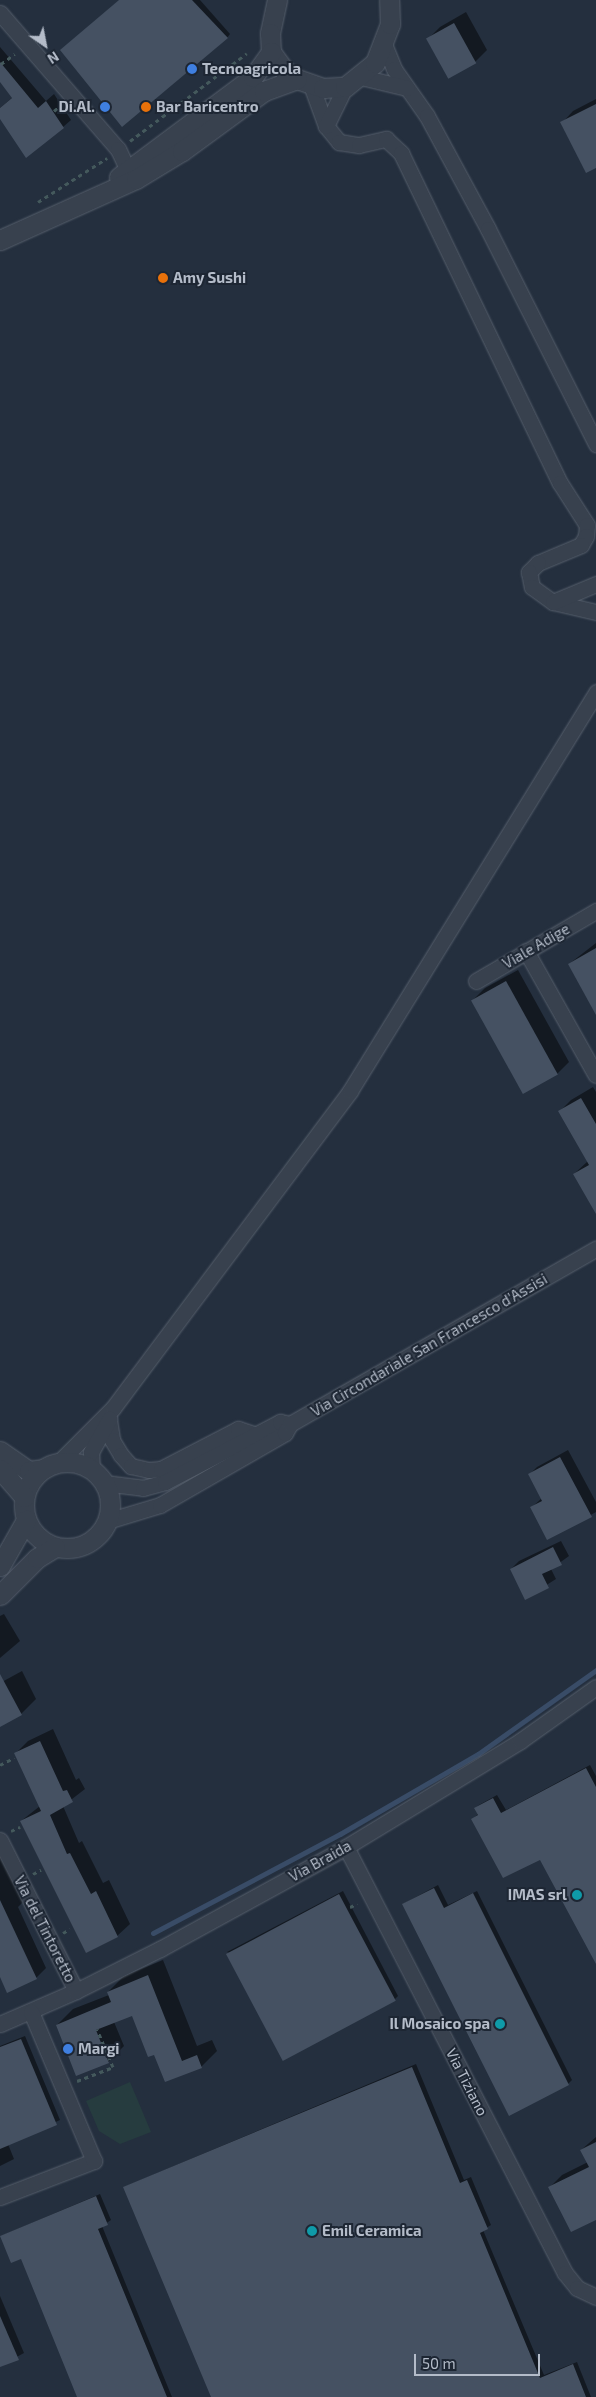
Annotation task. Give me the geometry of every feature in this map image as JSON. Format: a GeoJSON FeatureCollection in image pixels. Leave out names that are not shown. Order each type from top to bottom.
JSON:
{"type":"FeatureCollection","features":[{"type":"Feature","properties":{"kind":"street"},"geometry":{"type":"LineString","coordinates":[[326,126],[353,82],[375,63],[384,44],[390,24],[389,0]]}},
{"type":"Feature","properties":{"kind":"street"},"geometry":{"type":"LineString","coordinates":[[100,192],[253,77],[271,52],[273,4]]}},
{"type":"Feature","properties":{"kind":"street"},"geometry":{"type":"LineString","coordinates":[[0,13],[118,149],[128,170]]}},
{"type":"Feature","properties":{"kind":"street"},"geometry":{"type":"LineString","coordinates":[[384,44],[407,88],[427,116],[488,229],[596,444]]}},
{"type":"Feature","properties":{"kind":"street"},"geometry":{"type":"LineString","coordinates":[[271,52],[284,70],[304,82],[331,136],[347,145],[386,139],[397,146],[560,483],[585,520],[588,531],[581,545],[538,563],[529,572],[532,586],[553,602],[596,612]]}},
{"type":"Feature","properties":{"kind":"street"},"geometry":{"type":"LineString","coordinates":[[0,240],[100,192],[136,179],[182,151],[264,91],[304,82],[353,82],[407,88]]}},
{"type":"Feature","properties":{"kind":"street"},"geometry":{"type":"LineString","coordinates":[[553,602],[596,584]]}},
{"type":"Feature","properties":{"kind":"street"},"geometry":{"type":"LineString","coordinates":[[111,1414],[51,1466],[34,1477],[24,1497],[26,1520],[37,1537],[55,1547],[67,1548],[91,1541],[107,1521],[110,1508],[91,1452],[111,1414],[350,1091],[596,692]]}},
{"type":"Feature","properties":{"kind":"street","name":"Viale Adige"},"geometry":{"type":"LineString","coordinates":[[476,981],[596,911]]}},
{"type":"Feature","properties":{"kind":"street"},"geometry":{"type":"LineString","coordinates":[[526,951],[596,1075]]}},
{"type":"Feature","properties":{"kind":"street","name":"Via Circondariale San Francesco d'Assisi"},"geometry":{"type":"LineString","coordinates":[[107,1521],[160,1505],[286,1433],[290,1424],[596,1249]]}},
{"type":"Feature","properties":{"kind":"street"},"geometry":{"type":"LineString","coordinates":[[111,1414],[112,1440],[121,1455],[131,1466],[149,1470],[161,1469],[238,1429],[256,1435]]}},
{"type":"Feature","properties":{"kind":"street","name":"Via Circondariale San Francesco d'Assisi"},"geometry":{"type":"LineString","coordinates":[[0,1451],[29,1471],[70,1462],[98,1476],[114,1487],[143,1488],[165,1482],[280,1422],[290,1424]]}},
{"type":"Feature","properties":{"kind":"street"},"geometry":{"type":"LineString","coordinates":[[0,1469],[24,1497]]}},
{"type":"Feature","properties":{"kind":"street"},"geometry":{"type":"LineString","coordinates":[[0,1566],[26,1520]]}},
{"type":"Feature","properties":{"kind":"street"},"geometry":{"type":"LineString","coordinates":[[0,1595],[36,1558],[55,1547]]}},
{"type":"Feature","properties":{"kind":"street","name":"Via Braida"},"geometry":{"type":"LineString","coordinates":[[0,2024],[76,1991],[346,1846],[520,1741],[596,1687]]}},
{"type":"Feature","properties":{"kind":"street","name":"Via del Tintoretto"},"geometry":{"type":"LineString","coordinates":[[4,1836],[76,1991]]}},
{"type":"Feature","properties":{"kind":"street","name":"Via Tiziano"},"geometry":{"type":"LineString","coordinates":[[346,1846],[565,2273],[577,2288],[596,2297]]}},
{"type":"Feature","properties":{"kind":"street"},"geometry":{"type":"LineString","coordinates":[[0,2197],[94,2161],[31,2012]]}},
{"type":"Feature","properties":{"kind":"path"},"geometry":{"type":"LineString","coordinates":[[31,207],[118,149],[239,60]]}},
{"type":"Feature","properties":{"kind":"path"},"geometry":{"type":"LineString","coordinates":[[0,1765],[14,1758]]}},
{"type":"Feature","properties":{"kind":"path"},"geometry":{"type":"LineString","coordinates":[[4,1836],[20,1827]]}},
{"type":"Feature","properties":{"kind":"path"},"geometry":{"type":"LineString","coordinates":[[350,1907],[357,1904]]}},
{"type":"Feature","properties":{"kind":"path"},"geometry":{"type":"LineString","coordinates":[[74,2083],[113,2067],[97,2029]]}},
{"type":"Feature","properties":{"kind":"green space"},"geometry":{"type":"Polygon","coordinates":[[[130,2082],[151,2132],[120,2144],[99,2131],[86,2101],[130,2082]]]}},
{"type":"Feature","properties":{"kind":"building"},"geometry":{"type":"Polygon","coordinates":[[[119,0],[192,0],[228,38],[122,127],[60,50],[119,0]]]}},
{"type":"Feature","properties":{"kind":"building"},"geometry":{"type":"Polygon","coordinates":[[[454,23],[476,63],[448,79],[426,39],[454,23]]]}},
{"type":"Feature","properties":{"kind":"building"},"geometry":{"type":"Polygon","coordinates":[[[0,62],[38,108],[46,101],[64,128],[26,158],[0,119],[0,108],[12,98],[0,82],[0,62]]]}},
{"type":"Feature","properties":{"kind":"building"},"geometry":{"type":"Polygon","coordinates":[[[596,104],[596,168],[586,173],[560,122],[596,104]]]}},
{"type":"Feature","properties":{"kind":"building"},"geometry":{"type":"Polygon","coordinates":[[[596,948],[596,1015],[568,964],[596,948]]]}},
{"type":"Feature","properties":{"kind":"building"},"geometry":{"type":"Polygon","coordinates":[[[506,981],[558,1075],[523,1094],[471,1000],[506,981]]]}},
{"type":"Feature","properties":{"kind":"building"},"geometry":{"type":"Polygon","coordinates":[[[581,1098],[596,1124],[596,1214],[573,1174],[589,1165],[558,1111],[581,1098]]]}},
{"type":"Feature","properties":{"kind":"building"},"geometry":{"type":"Polygon","coordinates":[[[560,1457],[592,1517],[547,1540],[530,1507],[542,1501],[528,1474],[560,1457]]]}},
{"type":"Feature","properties":{"kind":"building"},"geometry":{"type":"Polygon","coordinates":[[[553,1547],[562,1565],[542,1574],[549,1588],[525,1600],[510,1569],[553,1547]]]}},
{"type":"Feature","properties":{"kind":"building"},"geometry":{"type":"Polygon","coordinates":[[[0,1674],[22,1715],[0,1727],[0,1674]]]}},
{"type":"Feature","properties":{"kind":"building"},"geometry":{"type":"Polygon","coordinates":[[[40,1741],[63,1791],[67,1790],[73,1802],[50,1815],[67,1854],[70,1853],[91,1894],[96,1891],[118,1937],[86,1953],[20,1821],[41,1811],[14,1753],[40,1741]]]}},
{"type":"Feature","properties":{"kind":"building"},"geometry":{"type":"Polygon","coordinates":[[[586,1768],[596,1787],[596,1964],[540,1860],[503,1878],[471,1819],[478,1815],[474,1808],[493,1798],[501,1813],[586,1768]]]}},
{"type":"Feature","properties":{"kind":"building","name":"Il Mosaico spa"},"geometry":{"type":"Polygon","coordinates":[[[434,1888],[444,1908],[473,1893],[569,2085],[509,2116],[402,1904],[434,1888]]]}},
{"type":"Feature","properties":{"kind":"building"},"geometry":{"type":"Polygon","coordinates":[[[339,1894],[396,2001],[283,2061],[226,1954],[339,1894]]]}},
{"type":"Feature","properties":{"kind":"building"},"geometry":{"type":"Polygon","coordinates":[[[0,1900],[37,1979],[7,1993],[0,1977],[0,1900]]]}},
{"type":"Feature","properties":{"kind":"building"},"geometry":{"type":"Polygon","coordinates":[[[148,1975],[182,2061],[197,2055],[202,2068],[165,2082],[154,2055],[148,2057],[132,2016],[96,2030],[109,2063],[76,2076],[56,2025],[111,2002],[107,1992],[148,1975]]]}},
{"type":"Feature","properties":{"kind":"building"},"geometry":{"type":"Polygon","coordinates":[[[21,2039],[57,2125],[0,2149],[0,2047],[21,2039]]]}},
{"type":"Feature","properties":{"kind":"building","name":"Emil Ceramica"},"geometry":{"type":"Polygon","coordinates":[[[412,2067],[460,2183],[467,2180],[488,2229],[480,2233],[540,2378],[573,2364],[586,2397],[211,2397],[123,2187],[412,2067]]]}},
{"type":"Feature","properties":{"kind":"building"},"geometry":{"type":"Polygon","coordinates":[[[596,2142],[596,2220],[571,2232],[548,2187],[589,2167],[580,2150],[596,2142]]]}},
{"type":"Feature","properties":{"kind":"building"},"geometry":{"type":"Polygon","coordinates":[[[96,2196],[108,2225],[98,2229],[167,2397],[77,2397],[21,2259],[11,2263],[0,2236],[96,2196]]]}},
{"type":"Feature","properties":{"kind":"building"},"geometry":{"type":"Polygon","coordinates":[[[0,2316],[19,2360],[0,2367],[0,2316]]]}},
{"type":"Feature","properties":{"kind":"waterway"},"geometry":{"type":"LineString","coordinates":[[153,1933],[340,1834],[478,1754],[596,1670]]}},
{"type":"Feature","properties":{"kind":"place","name":"Tecnoagricola"},"geometry":{"type":"Point","coordinates":[192,69]}},
{"type":"Feature","properties":{"kind":"place","name":"Di.Al."},"geometry":{"type":"Point","coordinates":[105,107]}},
{"type":"Feature","properties":{"kind":"place","name":"Bar Baricentro"},"geometry":{"type":"Point","coordinates":[146,107]}},
{"type":"Feature","properties":{"kind":"place","name":"Amy Sushi"},"geometry":{"type":"Point","coordinates":[163,278]}},
{"type":"Feature","properties":{"kind":"place","name":"IMAS srl"},"geometry":{"type":"Point","coordinates":[577,1895]}},
{"type":"Feature","properties":{"kind":"place","name":"Il Mosaico spa"},"geometry":{"type":"Point","coordinates":[500,2024]}},
{"type":"Feature","properties":{"kind":"place","name":"Margi"},"geometry":{"type":"Point","coordinates":[68,2049]}},
{"type":"Feature","properties":{"kind":"place","name":"Emil Ceramica"},"geometry":{"type":"Point","coordinates":[312,2231]}}]}
